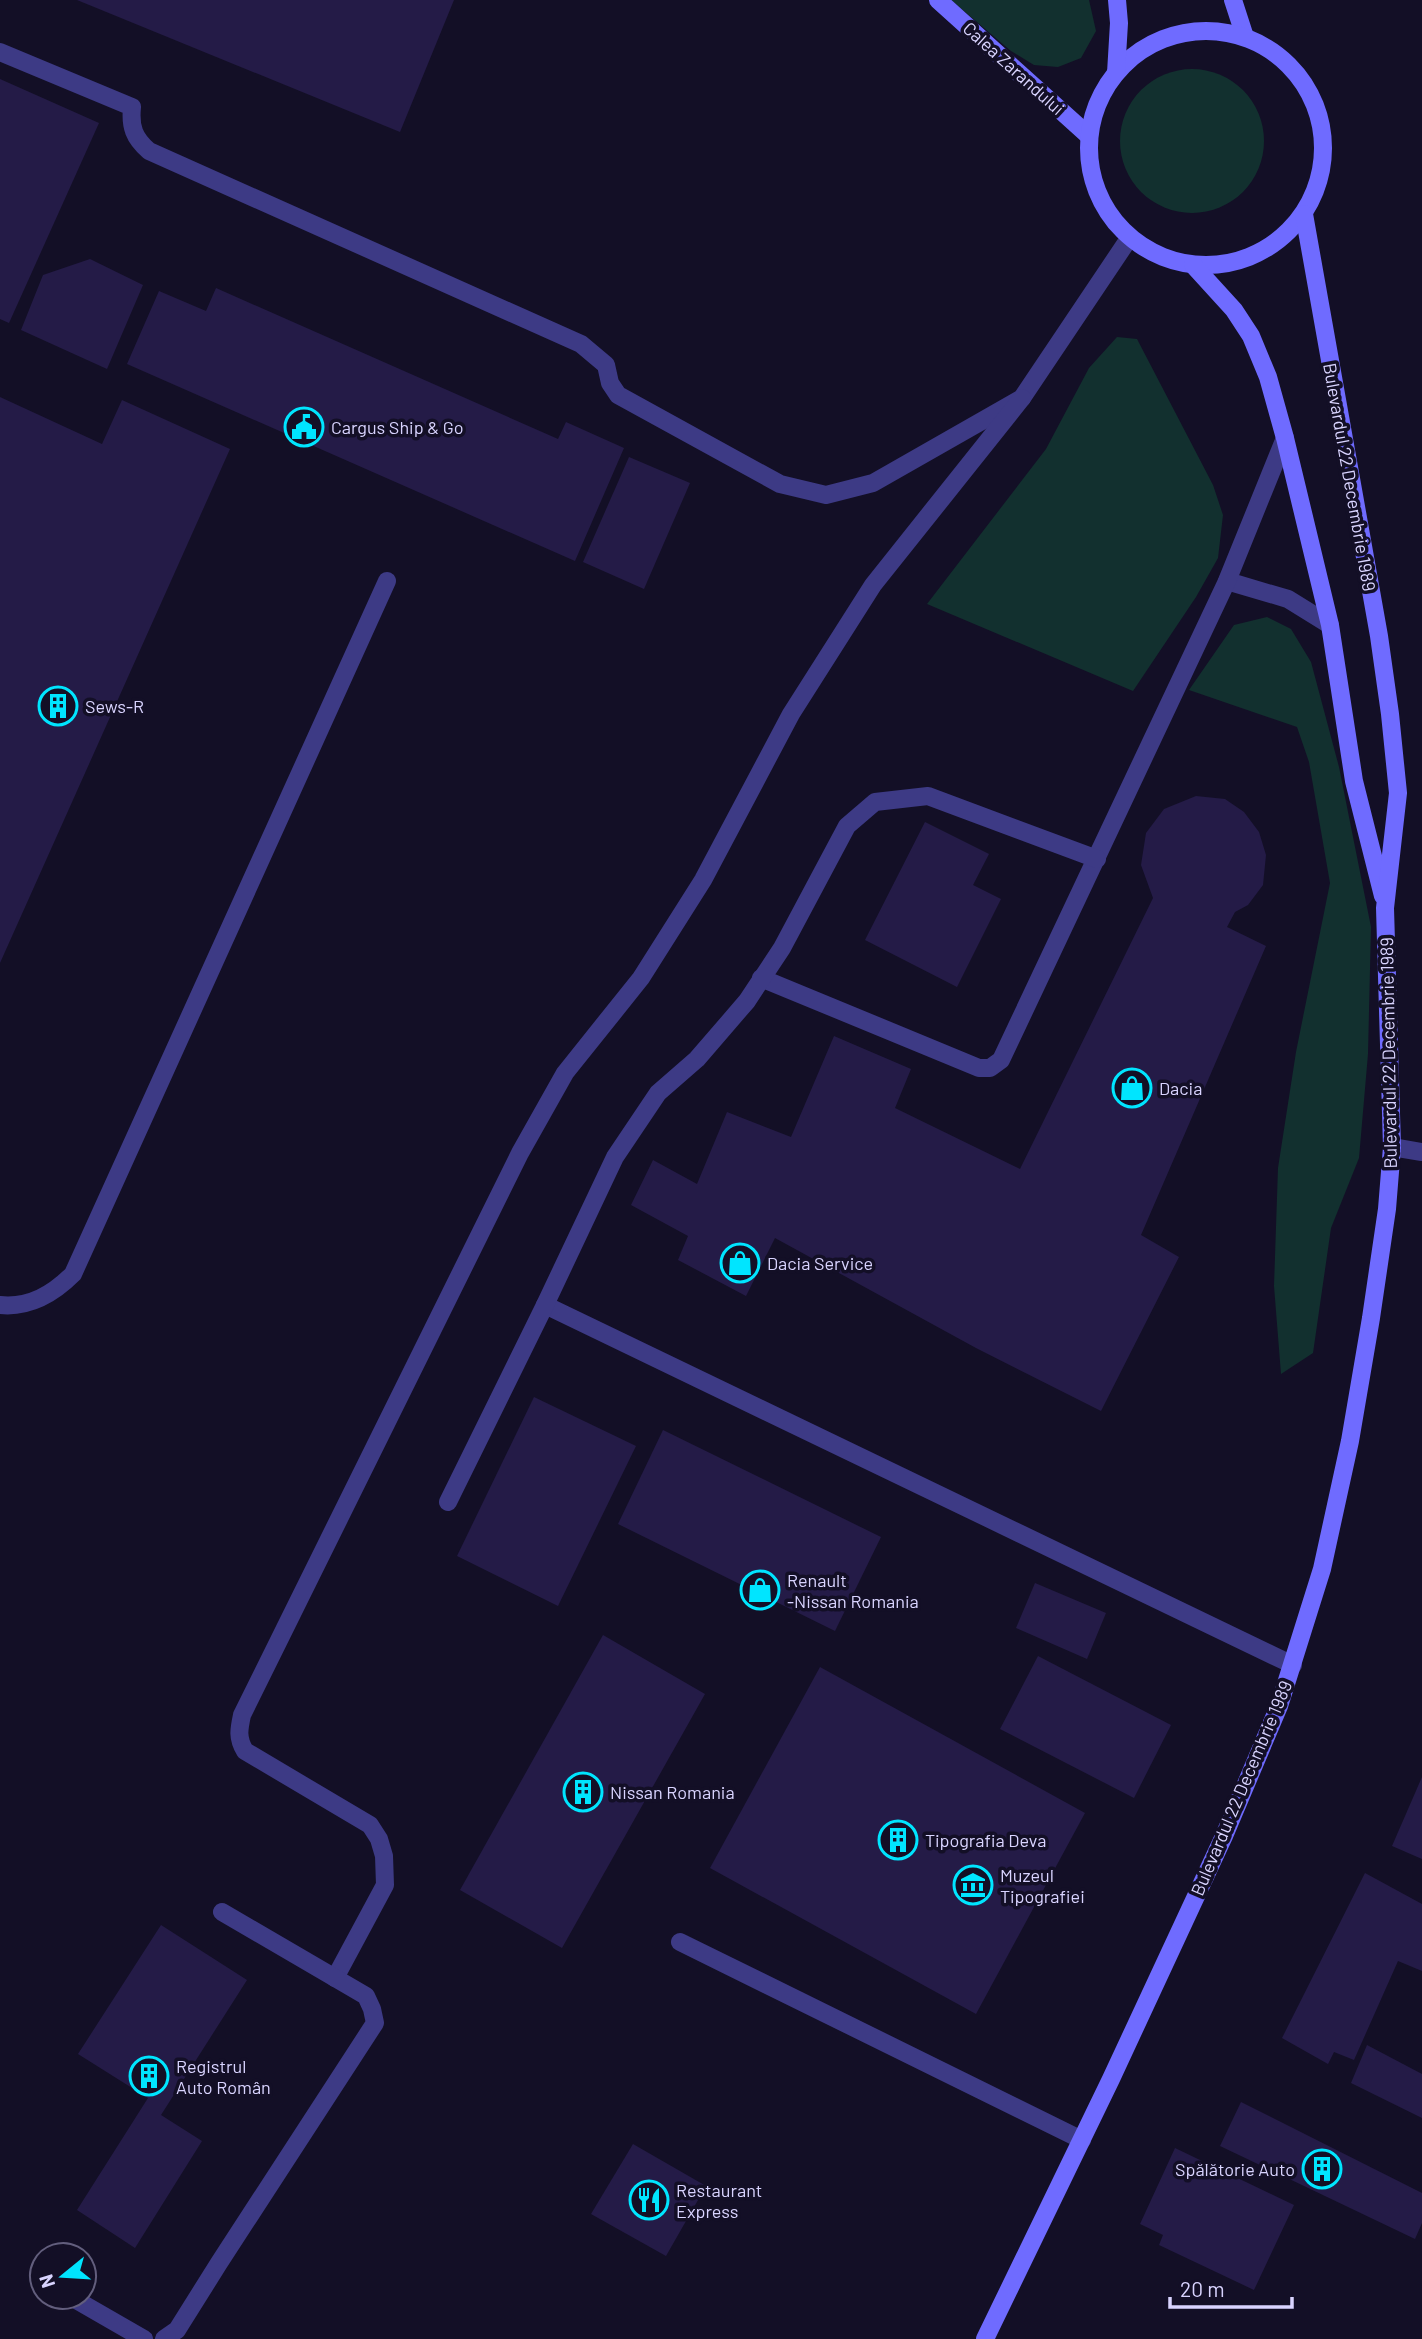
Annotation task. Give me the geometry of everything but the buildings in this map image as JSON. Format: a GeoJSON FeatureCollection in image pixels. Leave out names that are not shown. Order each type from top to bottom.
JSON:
{"type":"FeatureCollection","features":[{"type":"Feature","properties":{"kind":"main road","name":"Calea Zarandului"},"geometry":{"type":"LineString","coordinates":[[938,0],[1090,136]]}},
{"type":"Feature","properties":{"kind":"main road"},"geometry":{"type":"LineString","coordinates":[[1116,73],[1119,23],[1117,0]]}},
{"type":"Feature","properties":{"kind":"main road"},"geometry":{"type":"LineString","coordinates":[[1233,0],[1245,37]]}},
{"type":"Feature","properties":{"kind":"main road"},"geometry":{"type":"LineString","coordinates":[[1207,30],[1245,37],[1262,45],[1293,69],[1314,102],[1324,140],[1323,160],[1313,197],[1304,214],[1282,238],[1255,256],[1225,265],[1193,265],[1148,251],[1130,237],[1105,209],[1092,173],[1090,136],[1094,113],[1103,92],[1116,73],[1132,57],[1169,37],[1207,30]]}},
{"type":"Feature","properties":{"kind":"main road","name":"Bulevardul 22 Decembrie 1989"},"geometry":{"type":"LineString","coordinates":[[985,2339],[1082,2140],[1224,1836],[1279,1706],[1322,1569],[1350,1441],[1377,1277],[1387,1209],[1392,1147],[1385,908],[1398,793],[1379,636],[1304,214]]}},
{"type":"Feature","properties":{"kind":"main road","name":"Bulevardul 22 Decembrie 1989"},"geometry":{"type":"LineString","coordinates":[[1193,265],[1234,310],[1251,336],[1268,377],[1330,625],[1354,782],[1385,908]]}},
{"type":"Feature","properties":{"kind":"street"},"geometry":{"type":"LineString","coordinates":[[0,52],[132,107],[133,132],[149,151],[581,344],[606,365],[610,383],[618,395],[780,484],[826,495],[873,483],[1022,398]]}},
{"type":"Feature","properties":{"kind":"street"},"geometry":{"type":"LineString","coordinates":[[335,1978],[384,1885],[384,1856],[379,1839],[370,1825],[246,1751],[240,1742],[242,1714],[520,1153],[565,1073],[640,978],[703,880],[791,714],[873,585],[1022,398],[1130,237]]}},
{"type":"Feature","properties":{"kind":"street"},"geometry":{"type":"LineString","coordinates":[[761,978],[979,1068],[990,1068],[1001,1060],[1227,581],[1285,438]]}},
{"type":"Feature","properties":{"kind":"street"},"geometry":{"type":"LineString","coordinates":[[0,1305],[38,1300],[57,1290],[74,1274],[387,581]]}},
{"type":"Feature","properties":{"kind":"street"},"geometry":{"type":"LineString","coordinates":[[1227,581],[1288,599],[1330,625]]}},
{"type":"Feature","properties":{"kind":"street"},"geometry":{"type":"LineString","coordinates":[[448,1502],[615,1157],[658,1093],[697,1059],[747,1001],[782,948],[847,826],[875,802],[928,796],[1097,859]]}},
{"type":"Feature","properties":{"kind":"street"},"geometry":{"type":"LineString","coordinates":[[1392,1147],[1422,1152]]}},
{"type":"Feature","properties":{"kind":"street"},"geometry":{"type":"LineString","coordinates":[[545,1305],[1293,1665]]}},
{"type":"Feature","properties":{"kind":"street"},"geometry":{"type":"LineString","coordinates":[[164,2339],[177,2330],[375,2023],[366,1996],[222,1912]]}},
{"type":"Feature","properties":{"kind":"street"},"geometry":{"type":"LineString","coordinates":[[680,1942],[1082,2140]]}},
{"type":"Feature","properties":{"kind":"street"},"geometry":{"type":"LineString","coordinates":[[95,2311],[144,2339]]}},
{"type":"Feature","properties":{"kind":"green space"},"geometry":{"type":"Polygon","coordinates":[[[951,0],[1089,0],[1096,31],[1081,58],[1058,67],[1034,65],[1011,51],[951,0]]]}},
{"type":"Feature","properties":{"kind":"green space"},"geometry":{"type":"Polygon","coordinates":[[[1192,69],[1219,75],[1243,90],[1258,114],[1264,141],[1258,168],[1243,192],[1219,207],[1192,213],[1165,207],[1141,192],[1126,168],[1120,141],[1126,114],[1141,90],[1165,75],[1192,69]]]}},
{"type":"Feature","properties":{"kind":"green space"},"geometry":{"type":"Polygon","coordinates":[[[1117,337],[1137,339],[1213,485],[1223,515],[1218,558],[1196,597],[1133,691],[927,604],[1046,449],[1089,368],[1117,337]]]}},
{"type":"Feature","properties":{"kind":"green space"},"geometry":{"type":"Polygon","coordinates":[[[1267,617],[1291,629],[1311,662],[1339,767],[1371,927],[1368,1054],[1359,1158],[1331,1228],[1313,1353],[1281,1374],[1274,1286],[1278,1168],[1296,1052],[1330,883],[1309,762],[1297,727],[1189,690],[1234,625],[1267,617]]]}},
{"type":"Feature","properties":{"kind":"place","name":"Cargus Ship & Go"},"geometry":{"type":"Point","coordinates":[304,427]}},
{"type":"Feature","properties":{"kind":"place","name":"Sews-R"},"geometry":{"type":"Point","coordinates":[58,706]}},
{"type":"Feature","properties":{"kind":"place","name":"Dacia"},"geometry":{"type":"Point","coordinates":[1132,1088]}},
{"type":"Feature","properties":{"kind":"place","name":"Dacia Service"},"geometry":{"type":"Point","coordinates":[740,1263]}},
{"type":"Feature","properties":{"kind":"place","name":"Renault -Nissan Romania"},"geometry":{"type":"Point","coordinates":[760,1590]}},
{"type":"Feature","properties":{"kind":"place","name":"Nissan Romania"},"geometry":{"type":"Point","coordinates":[583,1792]}},
{"type":"Feature","properties":{"kind":"place","name":"Tipografia Deva"},"geometry":{"type":"Point","coordinates":[898,1840]}},
{"type":"Feature","properties":{"kind":"place","name":"Muzeul Tipografiei"},"geometry":{"type":"Point","coordinates":[973,1885]}},
{"type":"Feature","properties":{"kind":"place","name":"Registrul Auto Român"},"geometry":{"type":"Point","coordinates":[149,2076]}},
{"type":"Feature","properties":{"kind":"place","name":"Spălătorie Auto"},"geometry":{"type":"Point","coordinates":[1322,2169]}},
{"type":"Feature","properties":{"kind":"place","name":"Restaurant Express"},"geometry":{"type":"Point","coordinates":[649,2200]}}]}
